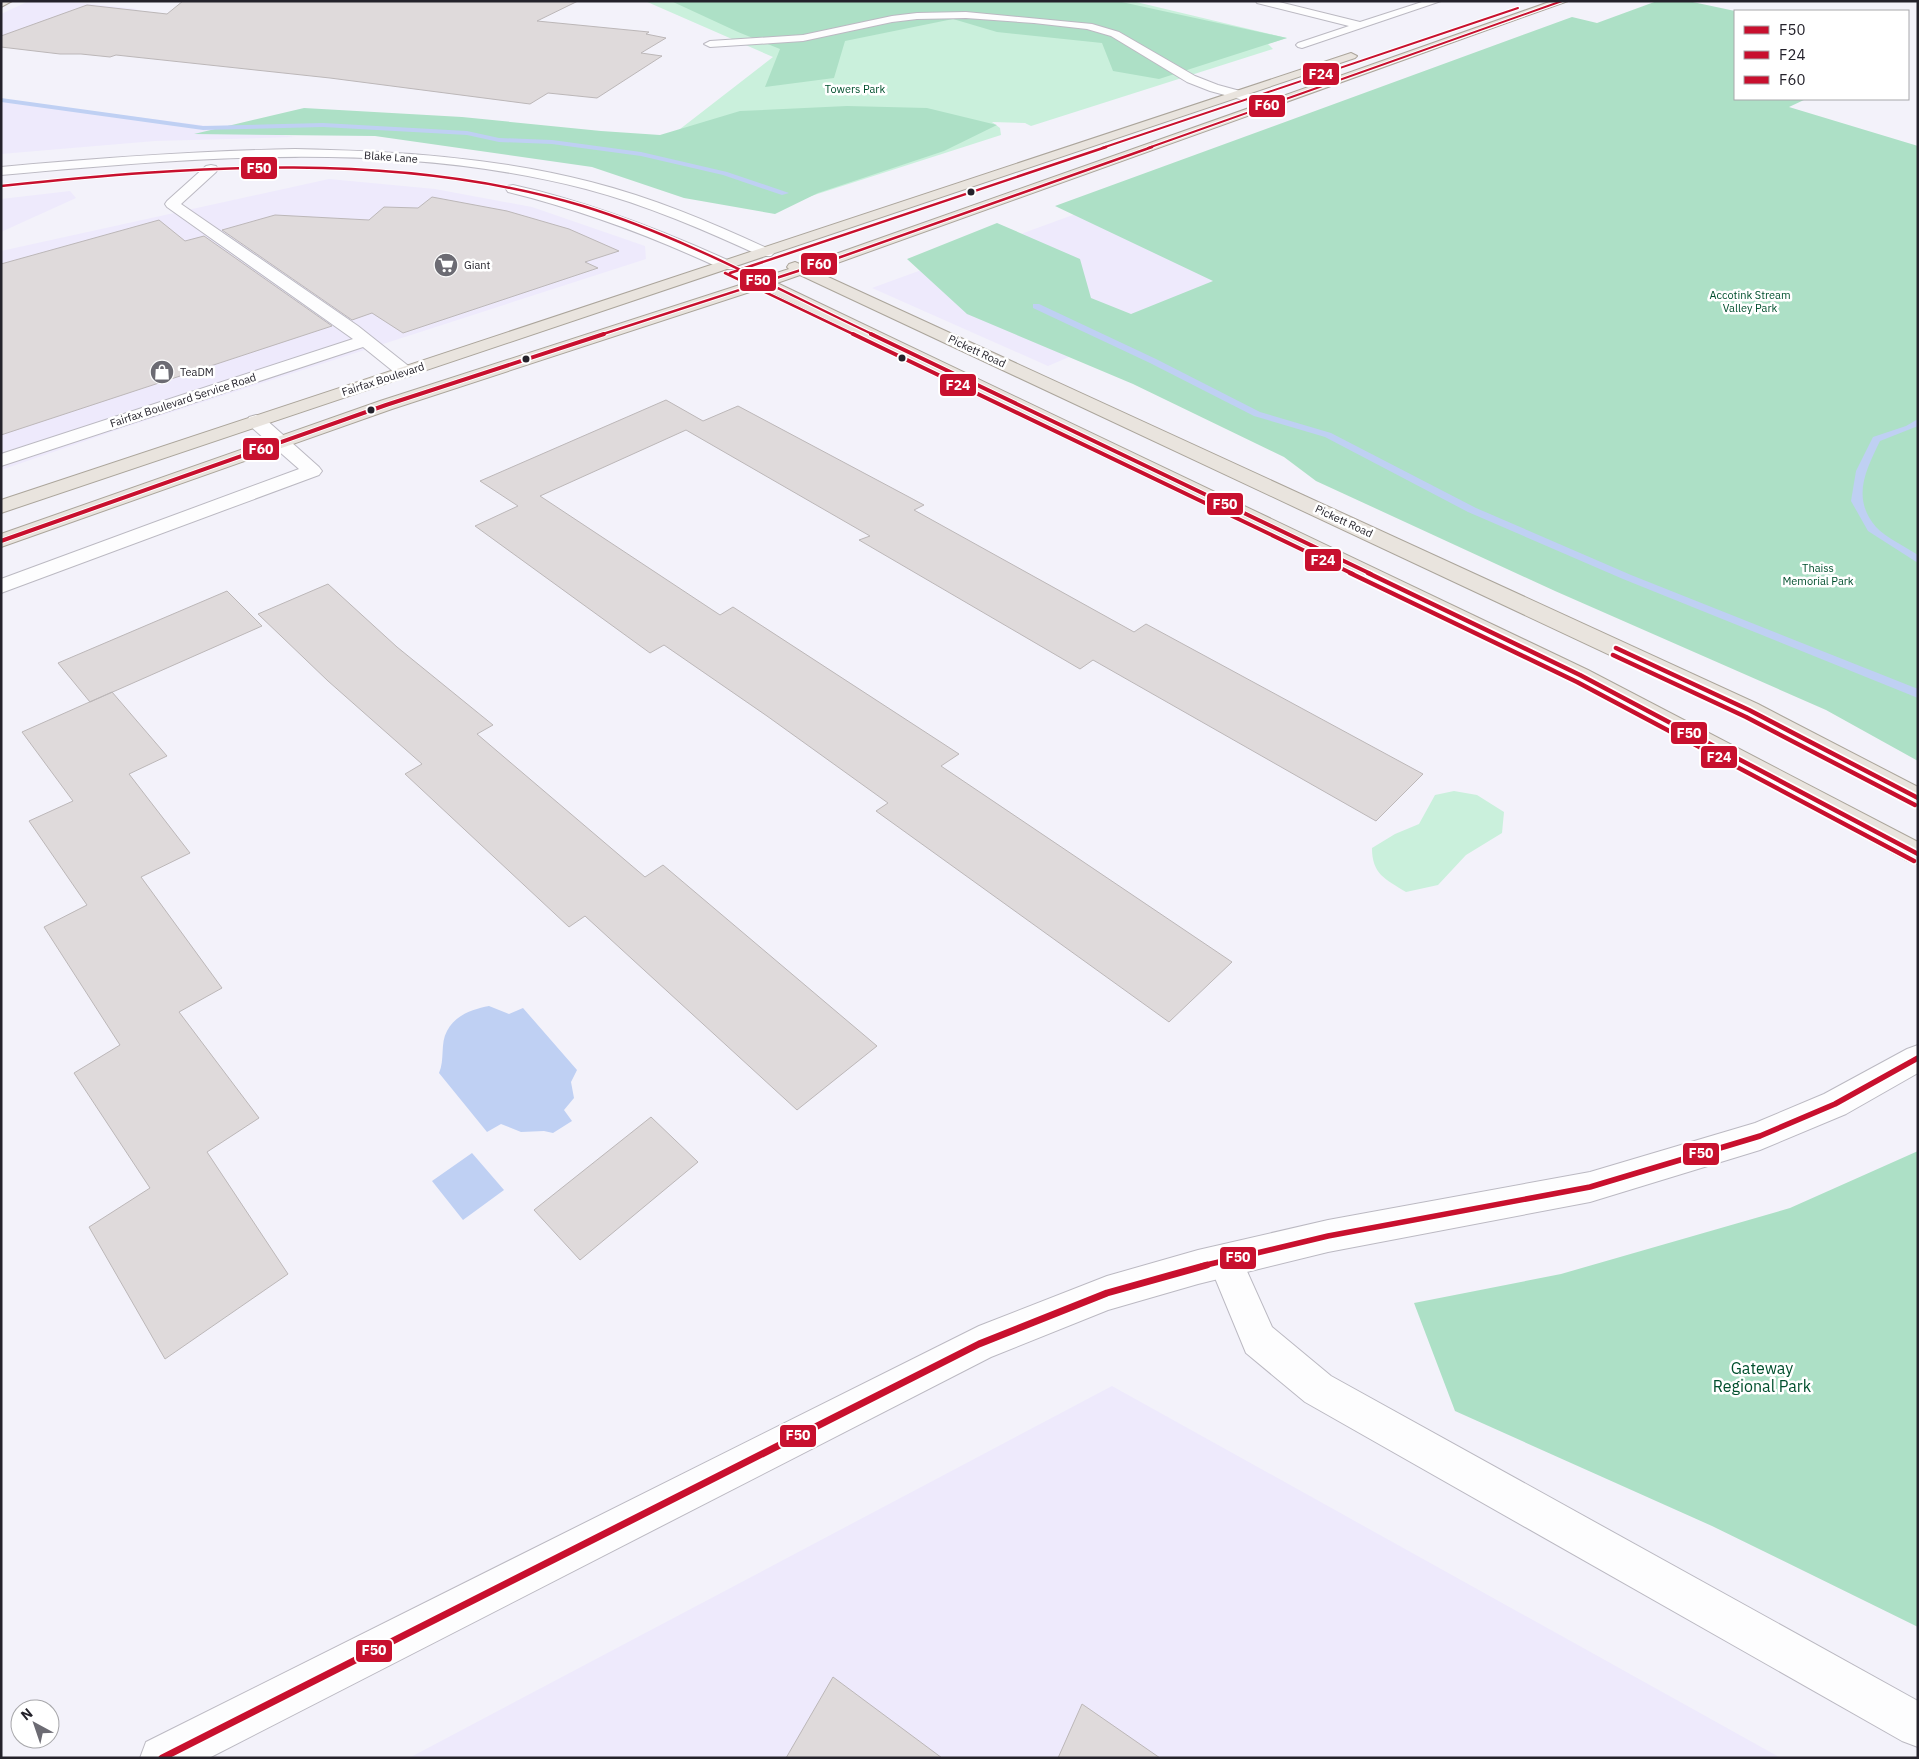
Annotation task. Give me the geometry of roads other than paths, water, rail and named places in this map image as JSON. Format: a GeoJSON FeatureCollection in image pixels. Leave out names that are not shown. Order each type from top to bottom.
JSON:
{"type":"FeatureCollection","features":[{"type":"Feature","properties":{"kind":"main road"},"geometry":{"type":"LineString","coordinates":[[1,4],[7,1]]}},
{"type":"Feature","properties":{"kind":"main road","name":"Fairfax Boulevard"},"geometry":{"type":"LineString","coordinates":[[1,507],[728,266],[1516,1]]}},
{"type":"Feature","properties":{"kind":"main road","name":"Fairfax Boulevard"},"geometry":{"type":"LineString","coordinates":[[1,541],[279,442],[802,270],[1564,1]]}},
{"type":"Feature","properties":{"kind":"main road","name":"Pickett Road"},"geometry":{"type":"LineString","coordinates":[[766,253],[1750,710],[1918,798]]}},
{"type":"Feature","properties":{"kind":"main road","name":"Blake Lane"},"geometry":{"type":"LineString","coordinates":[[728,266],[764,283]]}},
{"type":"Feature","properties":{"kind":"main road"},"geometry":{"type":"LineString","coordinates":[[764,283],[1580,674],[1918,854]]}},
{"type":"Feature","properties":{"kind":"street"},"geometry":{"type":"LineString","coordinates":[[1261,1],[1362,26]]}},
{"type":"Feature","properties":{"kind":"street"},"geometry":{"type":"LineString","coordinates":[[1302,45],[1436,1]]}},
{"type":"Feature","properties":{"kind":"street"},"geometry":{"type":"LineString","coordinates":[[710,44],[803,38],[892,19],[917,16],[966,14],[1034,20],[1088,26],[1115,34],[1176,72],[1214,88],[1273,104]]}},
{"type":"Feature","properties":{"kind":"street","name":"Blake Lane"},"geometry":{"type":"LineString","coordinates":[[1,171],[126,159],[231,154],[367,155],[465,163],[559,180],[619,194],[690,219],[766,253]]}},
{"type":"Feature","properties":{"kind":"street","name":"Blake Lane"},"geometry":{"type":"LineString","coordinates":[[1,186],[122,174],[211,169],[294,168],[370,171],[441,178],[502,187],[597,210],[659,234],[728,266]]}},
{"type":"Feature","properties":{"kind":"street"},"geometry":{"type":"LineString","coordinates":[[211,169],[172,204],[366,341],[405,372]]}},
{"type":"Feature","properties":{"kind":"street","name":"Fairfax Boulevard Service Road"},"geometry":{"type":"LineString","coordinates":[[1,460],[366,341]]}},
{"type":"Feature","properties":{"kind":"street"},"geometry":{"type":"LineString","coordinates":[[1,588],[312,471],[256,421]]}},
{"type":"Feature","properties":{"kind":"street"},"geometry":{"type":"LineString","coordinates":[[162,1758],[979,1344],[1108,1293],[1225,1260],[1328,1236],[1590,1187],[1760,1136],[1835,1104],[1918,1058]]}},
{"type":"Feature","properties":{"kind":"street"},"geometry":{"type":"LineString","coordinates":[[1225,1260],[1259,1340],[1318,1389],[1918,1725]]}},
{"type":"Feature","properties":{"kind":"water"},"geometry":{"type":"Polygon","coordinates":[[[489,1006],[509,1014],[523,1008],[577,1070],[571,1082],[574,1098],[564,1110],[572,1121],[553,1133],[544,1131],[521,1132],[501,1124],[487,1132],[439,1073],[445,1036],[450,1025],[465,1014],[489,1006]]]}},
{"type":"Feature","properties":{"kind":"water"},"geometry":{"type":"Polygon","coordinates":[[[472,1153],[504,1190],[463,1220],[432,1181],[472,1153]]]}},
{"type":"Feature","properties":{"kind":"waterway"},"geometry":{"type":"LineString","coordinates":[[1,100],[203,128],[323,125],[467,133],[499,140],[552,142],[641,154],[725,173],[785,193]]}},
{"type":"Feature","properties":{"kind":"waterway"},"geometry":{"type":"LineString","coordinates":[[1036,306],[1153,361],[1257,414],[1328,435],[1472,510],[1627,577],[1918,694]]}},
{"type":"Feature","properties":{"kind":"waterway"},"geometry":{"type":"LineString","coordinates":[[1918,422],[1909,428],[1876,439],[1861,471],[1856,501],[1872,529],[1918,560]]}},
{"type":"Feature","properties":{"kind":"place","name":"Giant"},"geometry":{"type":"Point","coordinates":[446,265]}},
{"type":"Feature","properties":{"kind":"place","name":"TeaDM"},"geometry":{"type":"Point","coordinates":[162,372]}},
{"type":"Feature","properties":{"kind":"park label","name":"Towers Park"},"geometry":{"type":"Point","coordinates":[855,89]}},
{"type":"Feature","properties":{"kind":"park label","name":"Accotink Stream Valley Park"},"geometry":{"type":"Point","coordinates":[1750,301]}},
{"type":"Feature","properties":{"kind":"park label","name":"Thaiss Memorial Park"},"geometry":{"type":"Point","coordinates":[1818,574]}},
{"type":"Feature","properties":{"kind":"park label","name":"Gateway Regional Park"},"geometry":{"type":"Point","coordinates":[1762,1377]}}]}
